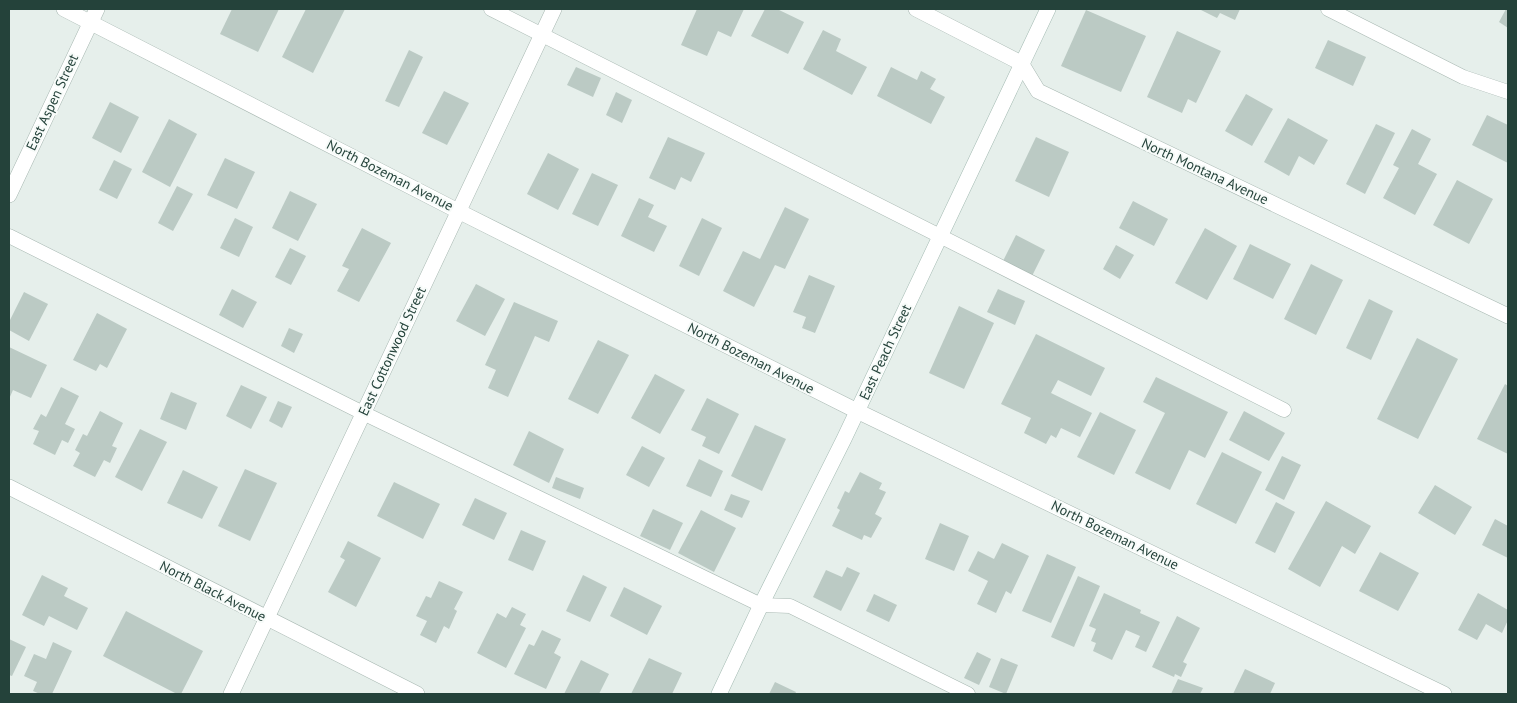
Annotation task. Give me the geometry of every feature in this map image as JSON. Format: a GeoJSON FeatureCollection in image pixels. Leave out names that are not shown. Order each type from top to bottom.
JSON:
{"type":"FeatureCollection","features":[{"type":"Feature","properties":{"kind":"street","name":"North Bozeman Avenue"},"geometry":{"type":"LineString","coordinates":[[64,9],[94,15],[458,210],[857,411],[1444,694]]}},
{"type":"Feature","properties":{"kind":"street","name":"East Cottonwood Street"},"geometry":{"type":"LineString","coordinates":[[230,694],[554,9]]}},
{"type":"Feature","properties":{"kind":"street"},"geometry":{"type":"LineString","coordinates":[[916,9],[1021,63]]}},
{"type":"Feature","properties":{"kind":"street","name":"East Peach Street"},"geometry":{"type":"LineString","coordinates":[[719,694],[857,411],[1048,9]]}},
{"type":"Feature","properties":{"kind":"street","name":"East Aspen Street"},"geometry":{"type":"LineString","coordinates":[[9,195],[94,15]]}},
{"type":"Feature","properties":{"kind":"street","name":"North Montana Avenue"},"geometry":{"type":"LineString","coordinates":[[1021,63],[1038,91],[1508,316]]}},
{"type":"Feature","properties":{"kind":"street","name":"North Black Avenue"},"geometry":{"type":"LineString","coordinates":[[9,487],[417,694]]}},
{"type":"Feature","properties":{"kind":"lane"},"geometry":{"type":"LineString","coordinates":[[491,9],[1284,410]]}},
{"type":"Feature","properties":{"kind":"lane"},"geometry":{"type":"LineString","coordinates":[[1328,9],[1463,76],[1508,92]]}},
{"type":"Feature","properties":{"kind":"lane"},"geometry":{"type":"LineString","coordinates":[[9,236],[363,413],[761,605],[790,606],[968,694]]}},
{"type":"Feature","properties":{"kind":"building"},"geometry":{"type":"Polygon","coordinates":[[[232,9],[279,9],[258,52],[220,34],[232,9]]]}},
{"type":"Feature","properties":{"kind":"building"},"geometry":{"type":"Polygon","coordinates":[[[306,9],[345,9],[313,73],[282,57],[306,9]]]}},
{"type":"Feature","properties":{"kind":"building"},"geometry":{"type":"Polygon","coordinates":[[[697,9],[744,9],[731,37],[718,31],[707,56],[681,45],[697,9]]]}},
{"type":"Feature","properties":{"kind":"building"},"geometry":{"type":"Polygon","coordinates":[[[765,9],[777,9],[804,22],[788,54],[751,36],[765,9]]]}},
{"type":"Feature","properties":{"kind":"building"},"geometry":{"type":"Polygon","coordinates":[[[1199,9],[1240,9],[1235,20],[1220,13],[1217,18],[1199,9]]]}},
{"type":"Feature","properties":{"kind":"building"},"geometry":{"type":"Polygon","coordinates":[[[1506,9],[1508,9],[1508,28],[1499,22],[1506,9]]]}},
{"type":"Feature","properties":{"kind":"building"},"geometry":{"type":"Polygon","coordinates":[[[1086,10],[1146,36],[1121,92],[1061,66],[1086,10]]]}},
{"type":"Feature","properties":{"kind":"building"},"geometry":{"type":"Polygon","coordinates":[[[823,30],[841,39],[836,51],[867,67],[852,95],[803,69],[823,30]]]}},
{"type":"Feature","properties":{"kind":"building"},"geometry":{"type":"Polygon","coordinates":[[[1177,31],[1221,51],[1196,103],[1188,99],[1182,113],[1147,97],[1177,31]]]}},
{"type":"Feature","properties":{"kind":"building"},"geometry":{"type":"Polygon","coordinates":[[[1328,40],[1366,57],[1353,86],[1315,68],[1328,40]]]}},
{"type":"Feature","properties":{"kind":"building"},"geometry":{"type":"Polygon","coordinates":[[[409,50],[423,57],[399,107],[385,101],[409,50]]]}},
{"type":"Feature","properties":{"kind":"building"},"geometry":{"type":"Polygon","coordinates":[[[576,67],[601,78],[593,97],[567,85],[576,67]]]}},
{"type":"Feature","properties":{"kind":"building"},"geometry":{"type":"Polygon","coordinates":[[[891,67],[917,80],[921,71],[936,79],[930,89],[945,97],[931,124],[877,96],[891,67]]]}},
{"type":"Feature","properties":{"kind":"building"},"geometry":{"type":"Polygon","coordinates":[[[444,91],[469,103],[447,145],[422,133],[444,91]]]}},
{"type":"Feature","properties":{"kind":"building"},"geometry":{"type":"Polygon","coordinates":[[[616,92],[632,100],[622,123],[606,115],[616,92]]]}},
{"type":"Feature","properties":{"kind":"building"},"geometry":{"type":"Polygon","coordinates":[[[1246,94],[1273,109],[1252,146],[1225,131],[1246,94]]]}},
{"type":"Feature","properties":{"kind":"building"},"geometry":{"type":"Polygon","coordinates":[[[110,102],[139,117],[121,153],[92,138],[110,102]]]}},
{"type":"Feature","properties":{"kind":"building"},"geometry":{"type":"Polygon","coordinates":[[[1487,115],[1508,125],[1508,163],[1472,145],[1487,115]]]}},
{"type":"Feature","properties":{"kind":"building"},"geometry":{"type":"Polygon","coordinates":[[[1288,118],[1328,140],[1314,165],[1299,156],[1289,176],[1264,162],[1288,118]]]}},
{"type":"Feature","properties":{"kind":"building"},"geometry":{"type":"Polygon","coordinates":[[[169,119],[197,134],[170,187],[142,172],[169,119]]]}},
{"type":"Feature","properties":{"kind":"building"},"geometry":{"type":"Polygon","coordinates":[[[1376,124],[1395,133],[1365,194],[1346,184],[1376,124]]]}},
{"type":"Feature","properties":{"kind":"building"},"geometry":{"type":"Polygon","coordinates":[[[1412,129],[1431,139],[1418,164],[1437,174],[1415,215],[1383,198],[1399,168],[1393,165],[1412,129]]]}},
{"type":"Feature","properties":{"kind":"building"},"geometry":{"type":"Polygon","coordinates":[[[668,137],[705,153],[691,182],[681,177],[675,190],[649,178],[668,137]]]}},
{"type":"Feature","properties":{"kind":"building"},"geometry":{"type":"Polygon","coordinates":[[[1036,137],[1069,152],[1049,197],[1015,181],[1036,137]]]}},
{"type":"Feature","properties":{"kind":"building"},"geometry":{"type":"Polygon","coordinates":[[[548,153],[579,169],[558,210],[527,194],[548,153]]]}},
{"type":"Feature","properties":{"kind":"building"},"geometry":{"type":"Polygon","coordinates":[[[225,158],[255,172],[237,209],[207,195],[225,158]]]}},
{"type":"Feature","properties":{"kind":"building"},"geometry":{"type":"Polygon","coordinates":[[[114,160],[132,169],[117,199],[99,190],[114,160]]]}},
{"type":"Feature","properties":{"kind":"building"},"geometry":{"type":"Polygon","coordinates":[[[592,173],[618,185],[598,226],[572,214],[592,173]]]}},
{"type":"Feature","properties":{"kind":"building"},"geometry":{"type":"Polygon","coordinates":[[[1457,180],[1493,199],[1469,244],[1433,225],[1457,180]]]}},
{"type":"Feature","properties":{"kind":"building"},"geometry":{"type":"Polygon","coordinates":[[[177,186],[193,194],[173,231],[158,223],[177,186]]]}},
{"type":"Feature","properties":{"kind":"building"},"geometry":{"type":"Polygon","coordinates":[[[290,191],[317,204],[298,241],[272,228],[290,191]]]}},
{"type":"Feature","properties":{"kind":"building"},"geometry":{"type":"Polygon","coordinates":[[[639,198],[654,205],[648,217],[667,226],[654,252],[621,236],[639,198]]]}},
{"type":"Feature","properties":{"kind":"building"},"geometry":{"type":"Polygon","coordinates":[[[1133,201],[1168,219],[1154,246],[1119,228],[1133,201]]]}},
{"type":"Feature","properties":{"kind":"building"},"geometry":{"type":"Polygon","coordinates":[[[785,207],[809,219],[785,269],[775,265],[754,307],[723,291],[743,251],[760,259],[785,207]]]}},
{"type":"Feature","properties":{"kind":"building"},"geometry":{"type":"Polygon","coordinates":[[[235,218],[253,227],[239,257],[220,248],[235,218]]]}},
{"type":"Feature","properties":{"kind":"building"},"geometry":{"type":"Polygon","coordinates":[[[702,218],[722,228],[699,276],[679,266],[702,218]]]}},
{"type":"Feature","properties":{"kind":"building"},"geometry":{"type":"Polygon","coordinates":[[[362,228],[391,243],[359,302],[337,291],[349,269],[342,266],[362,228]]]}},
{"type":"Feature","properties":{"kind":"building"},"geometry":{"type":"Polygon","coordinates":[[[1205,228],[1237,246],[1207,300],[1175,283],[1205,228]]]}},
{"type":"Feature","properties":{"kind":"building"},"geometry":{"type":"Polygon","coordinates":[[[1016,235],[1045,250],[1032,276],[1003,261],[1016,235]]]}},
{"type":"Feature","properties":{"kind":"building"},"geometry":{"type":"Polygon","coordinates":[[[1250,244],[1291,264],[1273,299],[1233,279],[1250,244]]]}},
{"type":"Feature","properties":{"kind":"building"},"geometry":{"type":"Polygon","coordinates":[[[1116,245],[1134,255],[1120,279],[1103,269],[1116,245]]]}},
{"type":"Feature","properties":{"kind":"building"},"geometry":{"type":"Polygon","coordinates":[[[290,248],[306,256],[291,285],[275,277],[290,248]]]}},
{"type":"Feature","properties":{"kind":"building"},"geometry":{"type":"Polygon","coordinates":[[[1311,264],[1343,280],[1316,335],[1284,319],[1311,264]]]}},
{"type":"Feature","properties":{"kind":"building"},"geometry":{"type":"Polygon","coordinates":[[[809,275],[835,286],[815,333],[802,328],[806,317],[793,312],[809,275]]]}},
{"type":"Feature","properties":{"kind":"building"},"geometry":{"type":"Polygon","coordinates":[[[476,284],[505,299],[485,336],[456,321],[476,284]]]}},
{"type":"Feature","properties":{"kind":"building"},"geometry":{"type":"Polygon","coordinates":[[[232,289],[257,302],[243,328],[219,315],[232,289]]]}},
{"type":"Feature","properties":{"kind":"building"},"geometry":{"type":"Polygon","coordinates":[[[998,289],[1025,301],[1015,325],[987,312],[998,289]]]}},
{"type":"Feature","properties":{"kind":"building"},"geometry":{"type":"Polygon","coordinates":[[[24,292],[48,304],[29,341],[9,330],[9,322],[24,292]]]}},
{"type":"Feature","properties":{"kind":"building"},"geometry":{"type":"Polygon","coordinates":[[[1369,299],[1393,311],[1371,360],[1346,348],[1369,299]]]}},
{"type":"Feature","properties":{"kind":"building"},"geometry":{"type":"Polygon","coordinates":[[[514,302],[558,321],[549,342],[535,336],[508,397],[488,388],[496,370],[485,365],[514,302]]]}},
{"type":"Feature","properties":{"kind":"building"},"geometry":{"type":"Polygon","coordinates":[[[959,306],[994,323],[964,389],[929,373],[959,306]]]}},
{"type":"Feature","properties":{"kind":"building"},"geometry":{"type":"Polygon","coordinates":[[[97,313],[127,329],[107,368],[100,364],[96,371],[73,360],[97,313]]]}},
{"type":"Feature","properties":{"kind":"building"},"geometry":{"type":"Polygon","coordinates":[[[289,328],[303,334],[294,353],[281,346],[289,328]]]}},
{"type":"Feature","properties":{"kind":"building"},"geometry":{"type":"Polygon","coordinates":[[[1036,334],[1105,368],[1091,396],[1058,380],[1051,393],[1092,413],[1080,437],[1061,428],[1056,438],[1051,435],[1046,444],[1024,433],[1031,418],[1001,404],[1036,334]]]}},
{"type":"Feature","properties":{"kind":"building"},"geometry":{"type":"Polygon","coordinates":[[[1417,338],[1458,359],[1418,439],[1377,419],[1417,338]]]}},
{"type":"Feature","properties":{"kind":"building"},"geometry":{"type":"Polygon","coordinates":[[[598,340],[629,355],[598,414],[568,399],[598,340]]]}},
{"type":"Feature","properties":{"kind":"building"},"geometry":{"type":"Polygon","coordinates":[[[9,347],[47,365],[31,398],[13,390],[9,399],[9,347]]]}},
{"type":"Feature","properties":{"kind":"building"},"geometry":{"type":"Polygon","coordinates":[[[655,374],[685,390],[660,434],[631,418],[655,374]]]}},
{"type":"Feature","properties":{"kind":"building"},"geometry":{"type":"Polygon","coordinates":[[[1156,377],[1228,412],[1205,458],[1189,450],[1170,490],[1135,473],[1165,413],[1143,402],[1156,377]]]}},
{"type":"Feature","properties":{"kind":"building"},"geometry":{"type":"Polygon","coordinates":[[[1505,384],[1508,386],[1508,454],[1477,439],[1505,384]]]}},
{"type":"Feature","properties":{"kind":"building"},"geometry":{"type":"Polygon","coordinates":[[[241,385],[267,397],[251,429],[226,416],[241,385]]]}},
{"type":"Feature","properties":{"kind":"building"},"geometry":{"type":"Polygon","coordinates":[[[61,387],[79,396],[65,424],[75,429],[68,443],[62,440],[55,455],[33,444],[39,431],[33,429],[41,414],[46,417],[61,387]]]}},
{"type":"Feature","properties":{"kind":"building"},"geometry":{"type":"Polygon","coordinates":[[[171,392],[197,403],[186,430],[160,419],[171,392]]]}},
{"type":"Feature","properties":{"kind":"building"},"geometry":{"type":"Polygon","coordinates":[[[707,398],[739,414],[719,454],[702,446],[706,437],[691,430],[707,398]]]}},
{"type":"Feature","properties":{"kind":"building"},"geometry":{"type":"Polygon","coordinates":[[[278,401],[292,407],[282,428],[269,421],[278,401]]]}},
{"type":"Feature","properties":{"kind":"building"},"geometry":{"type":"Polygon","coordinates":[[[100,411],[123,423],[112,446],[117,448],[110,463],[104,460],[95,477],[73,466],[80,453],[75,450],[83,434],[87,436],[100,411]]]}},
{"type":"Feature","properties":{"kind":"building"},"geometry":{"type":"Polygon","coordinates":[[[1244,411],[1285,433],[1269,461],[1229,440],[1244,411]]]}},
{"type":"Feature","properties":{"kind":"building"},"geometry":{"type":"Polygon","coordinates":[[[1100,412],[1136,430],[1114,475],[1077,457],[1100,412]]]}},
{"type":"Feature","properties":{"kind":"building"},"geometry":{"type":"Polygon","coordinates":[[[755,425],[786,439],[762,491],[731,476],[755,425]]]}},
{"type":"Feature","properties":{"kind":"building"},"geometry":{"type":"Polygon","coordinates":[[[140,429],[167,442],[142,491],[115,477],[140,429]]]}},
{"type":"Feature","properties":{"kind":"building"},"geometry":{"type":"Polygon","coordinates":[[[529,431],[564,449],[549,483],[513,465],[529,431]]]}},
{"type":"Feature","properties":{"kind":"building"},"geometry":{"type":"Polygon","coordinates":[[[642,446],[665,458],[649,487],[626,475],[642,446]]]}},
{"type":"Feature","properties":{"kind":"building"},"geometry":{"type":"Polygon","coordinates":[[[1222,452],[1262,472],[1236,524],[1196,504],[1222,452]]]}},
{"type":"Feature","properties":{"kind":"building"},"geometry":{"type":"Polygon","coordinates":[[[1282,456],[1301,465],[1284,500],[1265,490],[1282,456]]]}},
{"type":"Feature","properties":{"kind":"building"},"geometry":{"type":"Polygon","coordinates":[[[699,459],[723,471],[711,497],[686,486],[699,459]]]}},
{"type":"Feature","properties":{"kind":"building"},"geometry":{"type":"Polygon","coordinates":[[[245,469],[277,483],[250,541],[218,526],[245,469]]]}},
{"type":"Feature","properties":{"kind":"building"},"geometry":{"type":"Polygon","coordinates":[[[183,470],[218,487],[202,519],[167,503],[183,470]]]}},
{"type":"Feature","properties":{"kind":"building"},"geometry":{"type":"Polygon","coordinates":[[[860,472],[882,483],[879,489],[886,492],[875,514],[882,518],[871,538],[864,535],[862,540],[832,526],[840,510],[837,508],[845,491],[849,493],[860,472]]]}},
{"type":"Feature","properties":{"kind":"building"},"geometry":{"type":"Polygon","coordinates":[[[556,477],[584,488],[580,499],[552,488],[556,477]]]}},
{"type":"Feature","properties":{"kind":"building"},"geometry":{"type":"Polygon","coordinates":[[[394,482],[440,504],[423,539],[377,516],[394,482]]]}},
{"type":"Feature","properties":{"kind":"building"},"geometry":{"type":"Polygon","coordinates":[[[1435,485],[1472,507],[1455,535],[1418,513],[1435,485]]]}},
{"type":"Feature","properties":{"kind":"building"},"geometry":{"type":"Polygon","coordinates":[[[731,494],[750,501],[742,518],[724,510],[731,494]]]}},
{"type":"Feature","properties":{"kind":"building"},"geometry":{"type":"Polygon","coordinates":[[[475,498],[507,513],[494,540],[462,525],[475,498]]]}},
{"type":"Feature","properties":{"kind":"building"},"geometry":{"type":"Polygon","coordinates":[[[1326,501],[1371,526],[1355,554],[1342,546],[1320,587],[1288,569],[1326,501]]]}},
{"type":"Feature","properties":{"kind":"building"},"geometry":{"type":"Polygon","coordinates":[[[1276,502],[1295,512],[1275,553],[1255,543],[1276,502]]]}},
{"type":"Feature","properties":{"kind":"building"},"geometry":{"type":"Polygon","coordinates":[[[653,509],[683,523],[670,550],[640,536],[653,509]]]}},
{"type":"Feature","properties":{"kind":"building"},"geometry":{"type":"Polygon","coordinates":[[[701,510],[736,528],[714,572],[678,553],[701,510]]]}},
{"type":"Feature","properties":{"kind":"building"},"geometry":{"type":"Polygon","coordinates":[[[1495,519],[1508,526],[1508,558],[1482,545],[1495,519]]]}},
{"type":"Feature","properties":{"kind":"building"},"geometry":{"type":"Polygon","coordinates":[[[940,523],[969,536],[954,571],[925,559],[940,523]]]}},
{"type":"Feature","properties":{"kind":"building"},"geometry":{"type":"Polygon","coordinates":[[[521,530],[546,541],[533,571],[508,560],[521,530]]]}},
{"type":"Feature","properties":{"kind":"building"},"geometry":{"type":"Polygon","coordinates":[[[348,541],[381,558],[356,607],[328,592],[345,560],[340,557],[348,541]]]}},
{"type":"Feature","properties":{"kind":"building"},"geometry":{"type":"Polygon","coordinates":[[[1002,543],[1029,556],[1011,594],[1006,591],[996,613],[977,604],[988,581],[968,571],[978,551],[994,559],[1002,543]]]}},
{"type":"Feature","properties":{"kind":"building"},"geometry":{"type":"Polygon","coordinates":[[[1380,552],[1419,573],[1398,611],[1359,591],[1380,552]]]}},
{"type":"Feature","properties":{"kind":"building"},"geometry":{"type":"Polygon","coordinates":[[[1047,554],[1076,567],[1051,623],[1022,611],[1047,554]]]}},
{"type":"Feature","properties":{"kind":"building"},"geometry":{"type":"Polygon","coordinates":[[[847,567],[860,573],[841,611],[813,597],[826,570],[842,577],[847,567]]]}},
{"type":"Feature","properties":{"kind":"building"},"geometry":{"type":"Polygon","coordinates":[[[42,575],[68,588],[64,596],[88,608],[77,630],[49,616],[44,626],[22,615],[42,575]]]}},
{"type":"Feature","properties":{"kind":"building"},"geometry":{"type":"Polygon","coordinates":[[[583,575],[607,587],[590,622],[566,611],[583,575]]]}},
{"type":"Feature","properties":{"kind":"building"},"geometry":{"type":"Polygon","coordinates":[[[1078,576],[1100,586],[1074,647],[1051,637],[1078,576]]]}},
{"type":"Feature","properties":{"kind":"building"},"geometry":{"type":"Polygon","coordinates":[[[439,581],[463,592],[454,609],[457,611],[449,629],[444,626],[436,643],[420,635],[427,621],[416,616],[426,596],[431,598],[439,581]]]}},
{"type":"Feature","properties":{"kind":"building"},"geometry":{"type":"Polygon","coordinates":[[[624,587],[662,606],[647,635],[610,616],[624,587]]]}},
{"type":"Feature","properties":{"kind":"building"},"geometry":{"type":"Polygon","coordinates":[[[1104,593],[1141,610],[1140,613],[1160,622],[1146,652],[1135,647],[1140,636],[1126,630],[1112,660],[1093,651],[1096,643],[1091,641],[1096,629],[1089,626],[1104,593]]]}},
{"type":"Feature","properties":{"kind":"building"},"geometry":{"type":"Polygon","coordinates":[[[1478,593],[1508,610],[1508,620],[1502,633],[1486,624],[1477,640],[1458,630],[1478,593]]]}},
{"type":"Feature","properties":{"kind":"building"},"geometry":{"type":"Polygon","coordinates":[[[874,594],[897,605],[889,622],[866,611],[874,594]]]}},
{"type":"Feature","properties":{"kind":"building"},"geometry":{"type":"Polygon","coordinates":[[[512,607],[526,614],[520,625],[526,628],[506,668],[477,653],[497,613],[506,618],[512,607]]]}},
{"type":"Feature","properties":{"kind":"building"},"geometry":{"type":"Polygon","coordinates":[[[126,611],[203,651],[181,694],[177,694],[103,656],[126,611]]]}},
{"type":"Feature","properties":{"kind":"building"},"geometry":{"type":"Polygon","coordinates":[[[1177,616],[1200,628],[1183,662],[1187,664],[1181,677],[1175,674],[1174,677],[1152,667],[1177,616]]]}},
{"type":"Feature","properties":{"kind":"building"},"geometry":{"type":"Polygon","coordinates":[[[542,630],[561,639],[554,653],[561,657],[546,689],[514,674],[529,644],[534,646],[542,630]]]}},
{"type":"Feature","properties":{"kind":"building"},"geometry":{"type":"Polygon","coordinates":[[[9,639],[26,647],[12,676],[9,675],[9,639]]]}},
{"type":"Feature","properties":{"kind":"building"},"geometry":{"type":"Polygon","coordinates":[[[53,642],[72,651],[52,694],[40,694],[33,691],[37,682],[24,676],[34,654],[46,659],[53,642]]]}},
{"type":"Feature","properties":{"kind":"building"},"geometry":{"type":"Polygon","coordinates":[[[977,652],[991,659],[979,685],[964,678],[977,652]]]}},
{"type":"Feature","properties":{"kind":"building"},"geometry":{"type":"Polygon","coordinates":[[[649,658],[682,673],[672,694],[631,694],[649,658]]]}},
{"type":"Feature","properties":{"kind":"building"},"geometry":{"type":"Polygon","coordinates":[[[1001,658],[1018,665],[1006,694],[989,687],[1001,658]]]}},
{"type":"Feature","properties":{"kind":"building"},"geometry":{"type":"Polygon","coordinates":[[[581,660],[609,674],[599,694],[564,694],[581,660]]]}},
{"type":"Feature","properties":{"kind":"building"},"geometry":{"type":"Polygon","coordinates":[[[1245,669],[1275,683],[1270,694],[1233,694],[1245,669]]]}},
{"type":"Feature","properties":{"kind":"building"},"geometry":{"type":"Polygon","coordinates":[[[1178,679],[1203,688],[1200,694],[1171,694],[1178,679]]]}},
{"type":"Feature","properties":{"kind":"building"},"geometry":{"type":"Polygon","coordinates":[[[775,682],[796,692],[795,694],[769,694],[775,682]]]}}]}
